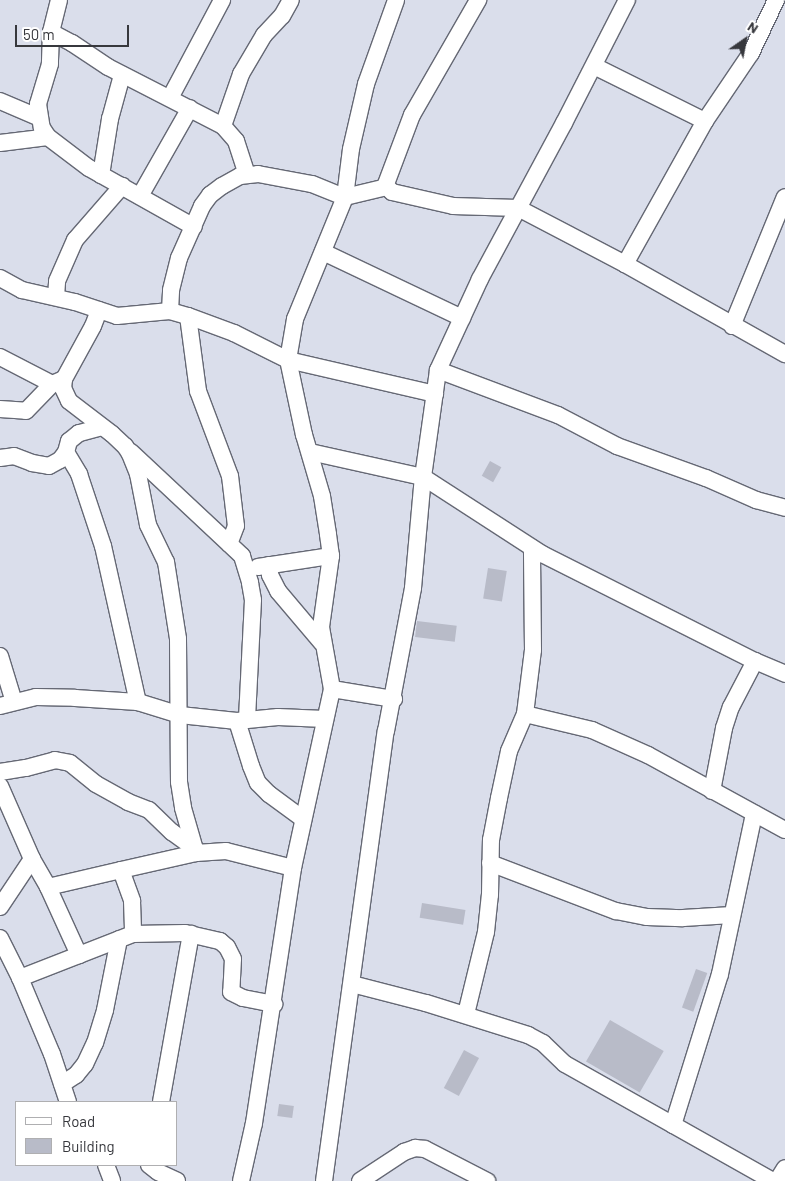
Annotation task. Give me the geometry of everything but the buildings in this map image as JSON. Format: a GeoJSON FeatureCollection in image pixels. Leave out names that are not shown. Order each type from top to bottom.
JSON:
{"type":"FeatureCollection","features":[{"type":"Feature","properties":{"kind":"street"},"geometry":{"type":"LineString","coordinates":[[59,0],[51,32],[50,64],[38,104],[42,128],[48,137],[89,168],[194,227]]}},
{"type":"Feature","properties":{"kind":"street"},"geometry":{"type":"LineString","coordinates":[[170,98],[222,0]]}},
{"type":"Feature","properties":{"kind":"street"},"geometry":{"type":"LineString","coordinates":[[222,126],[248,62],[264,35],[282,16],[291,0]]}},
{"type":"Feature","properties":{"kind":"street"},"geometry":{"type":"LineString","coordinates":[[241,1181],[254,1123],[274,1004],[293,868],[332,690],[322,643],[321,613],[331,556],[322,496],[304,435],[288,360],[295,319],[345,197],[351,149],[366,84],[396,0]]}},
{"type":"Feature","properties":{"kind":"street"},"geometry":{"type":"LineString","coordinates":[[478,0],[412,114],[386,184],[387,187],[392,192],[454,206],[518,208],[625,264],[732,326],[785,354]]}},
{"type":"Feature","properties":{"kind":"street"},"geometry":{"type":"LineString","coordinates":[[324,1181],[386,731],[394,699],[413,588],[423,478],[438,370],[462,318],[594,66],[626,0]]}},
{"type":"Feature","properties":{"kind":"street"},"geometry":{"type":"LineString","coordinates":[[625,264],[705,121],[751,53],[776,0]]}},
{"type":"Feature","properties":{"kind":"street"},"geometry":{"type":"LineString","coordinates":[[51,32],[122,75],[222,126],[236,141],[248,174]]}},
{"type":"Feature","properties":{"kind":"street"},"geometry":{"type":"LineString","coordinates":[[594,66],[705,121]]}},
{"type":"Feature","properties":{"kind":"street"},"geometry":{"type":"LineString","coordinates":[[101,175],[110,119],[122,75]]}},
{"type":"Feature","properties":{"kind":"street"},"geometry":{"type":"LineString","coordinates":[[0,102],[40,118]]}},
{"type":"Feature","properties":{"kind":"street"},"geometry":{"type":"LineString","coordinates":[[140,196],[190,108]]}},
{"type":"Feature","properties":{"kind":"street"},"geometry":{"type":"LineString","coordinates":[[0,143],[48,137]]}},
{"type":"Feature","properties":{"kind":"street"},"geometry":{"type":"LineString","coordinates":[[170,312],[171,290],[179,258],[202,206],[210,195],[240,176],[258,174],[312,184],[345,197],[387,187]]}},
{"type":"Feature","properties":{"kind":"street"},"geometry":{"type":"LineString","coordinates":[[56,298],[57,280],[75,240],[122,186]]}},
{"type":"Feature","properties":{"kind":"street"},"geometry":{"type":"LineString","coordinates":[[732,326],[785,197]]}},
{"type":"Feature","properties":{"kind":"street"},"geometry":{"type":"LineString","coordinates":[[323,252],[462,318]]}},
{"type":"Feature","properties":{"kind":"street"},"geometry":{"type":"LineString","coordinates":[[0,278],[22,290],[117,316],[170,312],[188,316],[234,333],[288,360],[435,394]]}},
{"type":"Feature","properties":{"kind":"street"},"geometry":{"type":"LineString","coordinates":[[0,409],[26,411],[58,382],[92,326],[99,310]]}},
{"type":"Feature","properties":{"kind":"street"},"geometry":{"type":"LineString","coordinates":[[188,316],[198,390],[230,476],[236,526],[229,544]]}},
{"type":"Feature","properties":{"kind":"street"},"geometry":{"type":"LineString","coordinates":[[0,357],[58,382],[63,388],[68,401],[126,446],[242,556],[253,600],[253,641],[242,721],[250,766],[258,783],[269,794],[303,819]]}},
{"type":"Feature","properties":{"kind":"street"},"geometry":{"type":"LineString","coordinates":[[438,370],[558,415],[617,446],[706,478],[756,500],[785,508]]}},
{"type":"Feature","properties":{"kind":"street"},"geometry":{"type":"LineString","coordinates":[[0,458],[14,456],[32,463],[49,466],[60,460],[66,452],[69,441],[79,433],[102,427]]}},
{"type":"Feature","properties":{"kind":"street"},"geometry":{"type":"LineString","coordinates":[[126,446],[138,474],[148,525],[166,562],[178,639],[180,782],[183,808],[195,851]]}},
{"type":"Feature","properties":{"kind":"street"},"geometry":{"type":"LineString","coordinates":[[66,452],[79,474],[103,546],[138,702]]}},
{"type":"Feature","properties":{"kind":"street"},"geometry":{"type":"LineString","coordinates":[[310,452],[423,478],[532,548],[625,597],[785,674]]}},
{"type":"Feature","properties":{"kind":"street"},"geometry":{"type":"LineString","coordinates":[[466,1014],[486,932],[491,840],[509,751],[525,714],[533,650],[532,548]]}},
{"type":"Feature","properties":{"kind":"street"},"geometry":{"type":"LineString","coordinates":[[246,569],[331,556]]}},
{"type":"Feature","properties":{"kind":"street"},"geometry":{"type":"LineString","coordinates":[[269,565],[270,575],[278,591],[322,643]]}},
{"type":"Feature","properties":{"kind":"street"},"geometry":{"type":"LineString","coordinates":[[0,656],[7,704],[36,697],[138,702],[180,715],[242,721],[278,718],[325,719]]}},
{"type":"Feature","properties":{"kind":"street"},"geometry":{"type":"LineString","coordinates":[[712,791],[724,728],[731,707],[755,661]]}},
{"type":"Feature","properties":{"kind":"street"},"geometry":{"type":"LineString","coordinates":[[332,690],[394,699]]}},
{"type":"Feature","properties":{"kind":"street"},"geometry":{"type":"LineString","coordinates":[[525,714],[592,730],[648,755],[754,814],[783,824]]}},
{"type":"Feature","properties":{"kind":"street"},"geometry":{"type":"LineString","coordinates":[[0,772],[26,768],[55,760],[70,763],[96,784],[128,802],[149,810],[195,851]]}},
{"type":"Feature","properties":{"kind":"street"},"geometry":{"type":"LineString","coordinates":[[0,786],[32,859],[48,888],[79,955]]}},
{"type":"Feature","properties":{"kind":"street"},"geometry":{"type":"LineString","coordinates":[[673,1125],[720,974],[754,814]]}},
{"type":"Feature","properties":{"kind":"street"},"geometry":{"type":"LineString","coordinates":[[48,888],[195,851],[235,852],[293,868]]}},
{"type":"Feature","properties":{"kind":"street"},"geometry":{"type":"LineString","coordinates":[[0,907],[32,859]]}},
{"type":"Feature","properties":{"kind":"street"},"geometry":{"type":"LineString","coordinates":[[490,864],[616,911],[647,917],[684,918],[732,915]]}},
{"type":"Feature","properties":{"kind":"street"},"geometry":{"type":"LineString","coordinates":[[62,1084],[76,1074],[85,1064],[96,1044],[126,936],[132,900],[121,870]]}},
{"type":"Feature","properties":{"kind":"street"},"geometry":{"type":"LineString","coordinates":[[20,978],[126,936],[148,932],[191,934],[220,942],[227,947],[233,959],[231,992],[243,998],[274,1004]]}},
{"type":"Feature","properties":{"kind":"street"},"geometry":{"type":"LineString","coordinates":[[160,1101],[191,934]]}},
{"type":"Feature","properties":{"kind":"street"},"geometry":{"type":"LineString","coordinates":[[0,938],[20,978],[52,1054],[68,1101]]}},
{"type":"Feature","properties":{"kind":"street"},"geometry":{"type":"LineString","coordinates":[[352,984],[466,1014],[528,1035],[543,1043],[565,1064],[775,1181],[785,1168]]}},
{"type":"Feature","properties":{"kind":"street"},"geometry":{"type":"LineString","coordinates":[[360,1181],[404,1152],[415,1148],[425,1149],[487,1181]]}},
{"type":"Feature","properties":{"kind":"street"},"geometry":{"type":"LineString","coordinates":[[106,1166],[112,1181]]}},
{"type":"Feature","properties":{"kind":"street"},"geometry":{"type":"LineString","coordinates":[[150,1166],[158,1172],[178,1181]]}}]}
